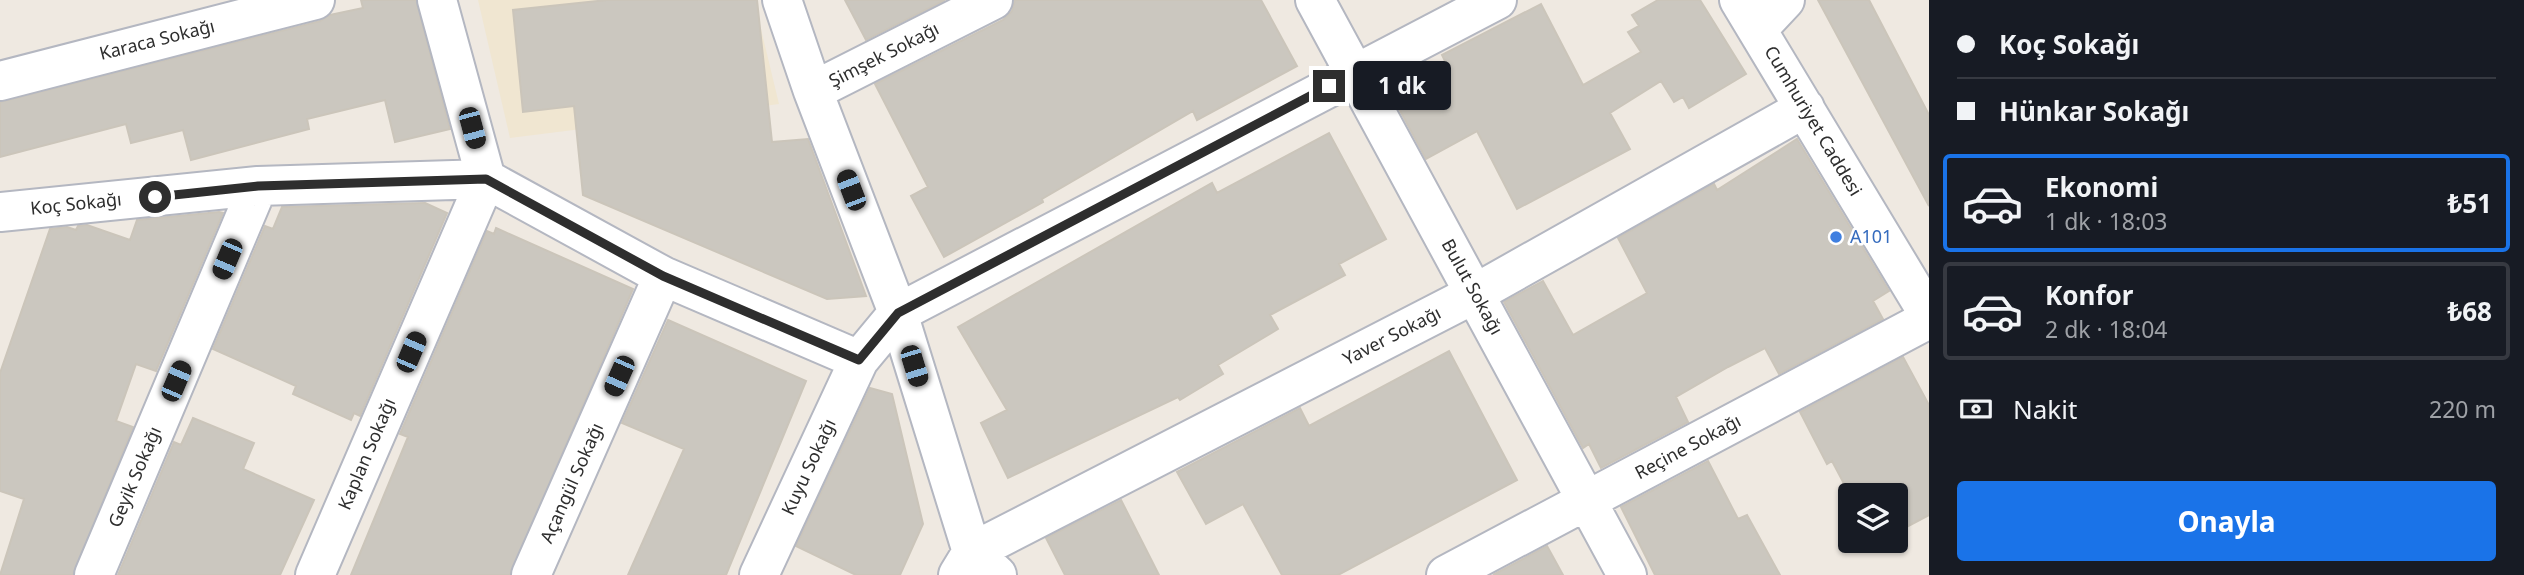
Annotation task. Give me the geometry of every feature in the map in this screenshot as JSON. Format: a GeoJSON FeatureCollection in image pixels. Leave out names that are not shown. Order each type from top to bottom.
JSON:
{"type":"FeatureCollection","features":[{"type":"Feature","properties":{"kind":"street","name":"Karaca Sokağı"},"geometry":{"type":"LineString","coordinates":[[0,80],[315,0]]}},
{"type":"Feature","properties":{"kind":"street"},"geometry":{"type":"LineString","coordinates":[[437,0],[486,179],[663,276],[859,360]]}},
{"type":"Feature","properties":{"kind":"street"},"geometry":{"type":"LineString","coordinates":[[782,0],[813,91],[898,313],[976,567]]}},
{"type":"Feature","properties":{"kind":"street","name":"Şimşek Sokağı"},"geometry":{"type":"LineString","coordinates":[[813,91],[993,0]]}},
{"type":"Feature","properties":{"kind":"street","name":"Bulut Sokağı"},"geometry":{"type":"LineString","coordinates":[[1315,0],[1627,575]]}},
{"type":"Feature","properties":{"kind":"street"},"geometry":{"type":"LineString","coordinates":[[898,313],[1497,0]]}},
{"type":"Feature","properties":{"kind":"street"},"geometry":{"type":"LineString","coordinates":[[1748,15],[1785,0]]}},
{"type":"Feature","properties":{"kind":"street","name":"Cumhuriyet Caddesi"},"geometry":{"type":"LineString","coordinates":[[1748,15],[1929,317]]}},
{"type":"Feature","properties":{"kind":"street","name":"Yaver Sokağı"},"geometry":{"type":"LineString","coordinates":[[976,567],[1476,293],[1805,108]]}},
{"type":"Feature","properties":{"kind":"street","name":"Koç Sokağı"},"geometry":{"type":"LineString","coordinates":[[0,212],[258,186],[486,179]]}},
{"type":"Feature","properties":{"kind":"street","name":"Kaplan Sokağı"},"geometry":{"type":"LineString","coordinates":[[315,575],[486,179]]}},
{"type":"Feature","properties":{"kind":"street","name":"Geyik Sokağı"},"geometry":{"type":"LineString","coordinates":[[94,575],[258,186]]}},
{"type":"Feature","properties":{"kind":"street","name":"Açangül Sokağı"},"geometry":{"type":"LineString","coordinates":[[531,575],[663,276]]}},
{"type":"Feature","properties":{"kind":"street","name":"Kuyu Sokağı"},"geometry":{"type":"LineString","coordinates":[[759,575],[859,360],[898,313]]}},
{"type":"Feature","properties":{"kind":"street","name":"Reçine Sokağı"},"geometry":{"type":"LineString","coordinates":[[1446,575],[1929,317]]}},
{"type":"Feature","properties":{"kind":"shaded area"},"geometry":{"type":"Polygon","coordinates":[[[478,0],[754,0],[779,104],[510,138],[478,0]]]}},
{"type":"Feature","properties":{"kind":"building"},"geometry":{"type":"Polygon","coordinates":[[[361,0],[416,0],[450,129],[395,142],[385,100],[307,119],[309,129],[191,160],[183,130],[131,143],[126,124],[0,157],[0,102],[320,21],[330,15],[363,8],[361,0]]]}},
{"type":"Feature","properties":{"kind":"building"},"geometry":{"type":"Polygon","coordinates":[[[607,0],[757,0],[772,142],[808,139],[866,296],[827,299],[583,195],[574,106],[523,112],[513,10],[607,0]]]}},
{"type":"Feature","properties":{"kind":"building"},"geometry":{"type":"Polygon","coordinates":[[[845,0],[945,0],[866,40],[845,0]]]}},
{"type":"Feature","properties":{"kind":"building"},"geometry":{"type":"Polygon","coordinates":[[[1015,0],[1261,0],[1297,66],[1197,120],[1193,111],[1042,199],[1043,202],[944,257],[911,196],[928,187],[875,84],[1003,20],[1012,11],[1015,0]]]}},
{"type":"Feature","properties":{"kind":"building"},"geometry":{"type":"Polygon","coordinates":[[[1658,0],[1700,0],[1746,74],[1689,108],[1683,97],[1674,102],[1661,81],[1610,113],[1630,149],[1517,209],[1477,131],[1426,159],[1390,92],[1446,63],[1442,55],[1541,4],[1583,85],[1641,52],[1628,32],[1639,26],[1632,15],[1658,0]]]}},
{"type":"Feature","properties":{"kind":"building"},"geometry":{"type":"Polygon","coordinates":[[[1818,0],[1869,0],[1929,115],[1929,206],[1818,0]]]}},
{"type":"Feature","properties":{"kind":"building"},"geometry":{"type":"Polygon","coordinates":[[[1329,133],[1386,239],[1339,264],[1345,275],[1270,315],[1278,329],[1218,365],[1223,374],[1180,400],[1178,397],[1008,478],[981,423],[1007,410],[958,327],[1212,183],[1217,193],[1329,133]]]}},
{"type":"Feature","properties":{"kind":"building"},"geometry":{"type":"Polygon","coordinates":[[[1797,139],[1889,291],[1873,301],[1883,319],[1779,374],[1765,348],[1728,367],[1676,397],[1688,422],[1601,468],[1589,444],[1583,448],[1504,302],[1543,281],[1573,335],[1647,293],[1618,238],[1714,184],[1717,190],[1797,139]]]}},
{"type":"Feature","properties":{"kind":"building"},"geometry":{"type":"Polygon","coordinates":[[[425,203],[447,213],[360,416],[354,413],[351,420],[293,394],[296,386],[213,349],[265,226],[273,229],[282,207],[425,203]]]}},
{"type":"Feature","properties":{"kind":"building"},"geometry":{"type":"Polygon","coordinates":[[[223,213],[156,371],[136,364],[116,421],[133,427],[73,575],[0,575],[24,499],[0,491],[0,373],[50,229],[67,227],[76,230],[78,226],[87,225],[130,240],[137,220],[223,213]]]}},
{"type":"Feature","properties":{"kind":"building"},"geometry":{"type":"Polygon","coordinates":[[[496,228],[633,289],[510,575],[351,575],[408,437],[400,434],[487,231],[494,234],[496,228]]]}},
{"type":"Feature","properties":{"kind":"building"},"geometry":{"type":"Polygon","coordinates":[[[668,320],[806,381],[726,575],[628,575],[684,449],[622,423],[668,320]]]}},
{"type":"Feature","properties":{"kind":"building"},"geometry":{"type":"Polygon","coordinates":[[[1449,351],[1517,480],[1338,575],[1282,575],[1243,504],[1206,524],[1177,472],[1300,408],[1309,426],[1449,351]]]}},
{"type":"Feature","properties":{"kind":"building"},"geometry":{"type":"Polygon","coordinates":[[[1903,357],[1929,405],[1929,515],[1908,526],[1908,483],[1844,483],[1832,461],[1827,464],[1800,412],[1903,357]]]}},
{"type":"Feature","properties":{"kind":"building"},"geometry":{"type":"Polygon","coordinates":[[[870,388],[892,394],[923,524],[900,575],[856,575],[796,546],[870,388]]]}},
{"type":"Feature","properties":{"kind":"building"},"geometry":{"type":"Polygon","coordinates":[[[193,418],[254,443],[243,469],[314,500],[280,575],[118,575],[174,442],[181,445],[193,418]]]}},
{"type":"Feature","properties":{"kind":"building"},"geometry":{"type":"Polygon","coordinates":[[[1708,461],[1738,519],[1747,515],[1780,575],[1655,575],[1621,507],[1708,461]]]}},
{"type":"Feature","properties":{"kind":"building"},"geometry":{"type":"Polygon","coordinates":[[[1121,500],[1159,575],[1065,575],[1046,538],[1121,500]]]}},
{"type":"Feature","properties":{"kind":"building"},"geometry":{"type":"Polygon","coordinates":[[[1547,546],[1563,575],[1493,575],[1547,546]]]}},
{"type":"Feature","properties":{"kind":"place","name":"A101"},"geometry":{"type":"Point","coordinates":[1836,237]}},
{"type":"Feature","properties":{"kind":"route"},"geometry":{"type":"LineString","coordinates":[[155,197],[258,186],[486,179],[663,276],[859,360],[898,313],[1329,86]]}}]}
